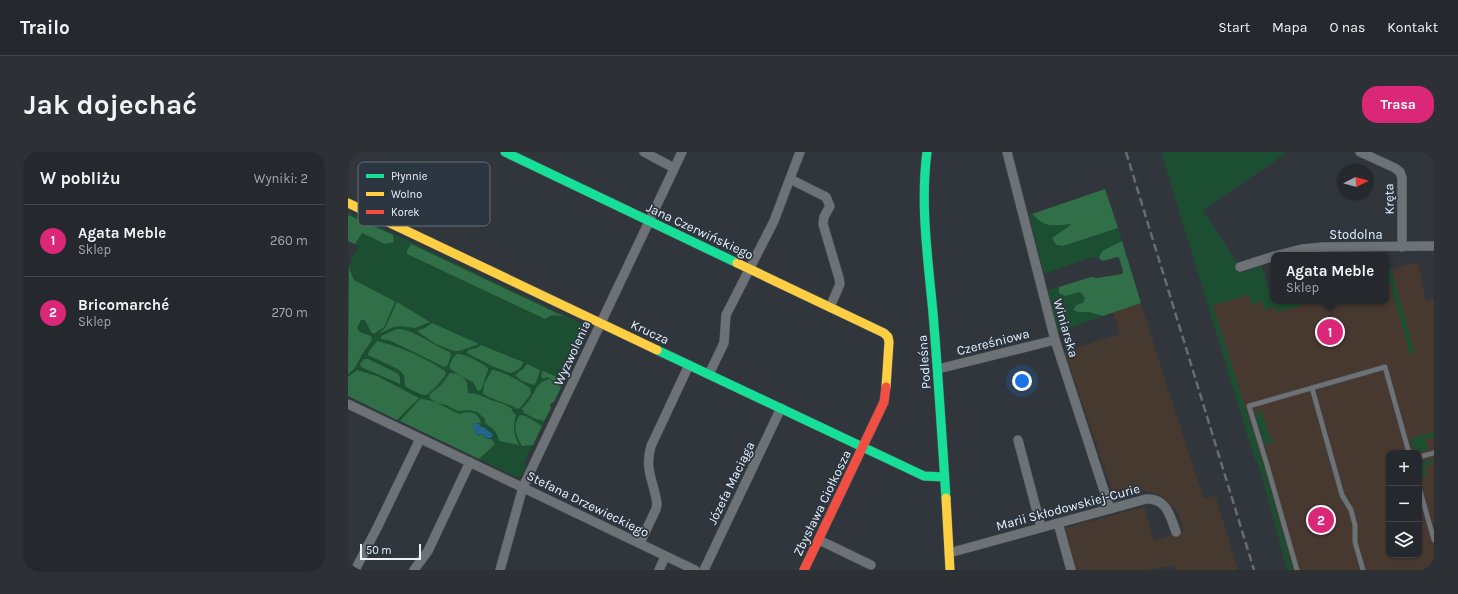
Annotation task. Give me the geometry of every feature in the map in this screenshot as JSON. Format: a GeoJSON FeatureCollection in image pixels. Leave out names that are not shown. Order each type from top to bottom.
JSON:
{"type":"FeatureCollection","features":[{"type":"Feature","properties":{"kind":"street","name":"Jana Czerwińskiego"},"geometry":{"type":"LineString","coordinates":[[505,152],[884,332]]}},
{"type":"Feature","properties":{"kind":"street"},"geometry":{"type":"LineString","coordinates":[[644,152],[674,168]]}},
{"type":"Feature","properties":{"kind":"street","name":"Wyzwolenia"},"geometry":{"type":"LineString","coordinates":[[500,570],[523,487],[682,152]]}},
{"type":"Feature","properties":{"kind":"street"},"geometry":{"type":"LineString","coordinates":[[709,374],[724,343],[726,315],[774,221],[800,152]]}},
{"type":"Feature","properties":{"kind":"street","name":"Podleśna"},"geometry":{"type":"LineString","coordinates":[[927,152],[924,174],[924,209],[938,369],[950,570]]}},
{"type":"Feature","properties":{"kind":"street","name":"Winiarska"},"geometry":{"type":"LineString","coordinates":[[1007,152],[1055,340],[1110,509]]}},
{"type":"Feature","properties":{"kind":"street","name":"Kręta"},"geometry":{"type":"LineString","coordinates":[[1360,152],[1395,168],[1400,172],[1402,178],[1402,247]]}},
{"type":"Feature","properties":{"kind":"street"},"geometry":{"type":"LineString","coordinates":[[790,179],[826,197],[830,206],[824,218],[823,224],[840,284],[830,307]]}},
{"type":"Feature","properties":{"kind":"street","name":"Krucza"},"geometry":{"type":"LineString","coordinates":[[348,203],[358,208]]}},
{"type":"Feature","properties":{"kind":"street","name":"Krucza"},"geometry":{"type":"LineString","coordinates":[[396,226],[924,476],[944,477]]}},
{"type":"Feature","properties":{"kind":"street","name":"Stodolna"},"geometry":{"type":"LineString","coordinates":[[1290,252],[1323,247],[1434,246]]}},
{"type":"Feature","properties":{"kind":"street"},"geometry":{"type":"LineString","coordinates":[[1240,267],[1271,257]]}},
{"type":"Feature","properties":{"kind":"street","name":"Zbysława Ciołkosza"},"geometry":{"type":"LineString","coordinates":[[804,570],[884,402],[886,391],[888,337],[884,332]]}},
{"type":"Feature","properties":{"kind":"street","name":"Czereśniowa"},"geometry":{"type":"LineString","coordinates":[[938,369],[1055,340]]}},
{"type":"Feature","properties":{"kind":"street"},"geometry":{"type":"LineString","coordinates":[[640,543],[657,504],[648,465],[648,456],[651,446],[689,365]]}},
{"type":"Feature","properties":{"kind":"street","name":"Stefana Drzewieckiego"},"geometry":{"type":"LineString","coordinates":[[348,404],[640,543],[665,557],[695,570]]}},
{"type":"Feature","properties":{"kind":"street","name":"Józefa Maciąga"},"geometry":{"type":"LineString","coordinates":[[704,570],[781,408]]}},
{"type":"Feature","properties":{"kind":"street"},"geometry":{"type":"LineString","coordinates":[[354,570],[377,528],[420,439]]}},
{"type":"Feature","properties":{"kind":"street"},"geometry":{"type":"LineString","coordinates":[[1018,440],[1041,527]]}},
{"type":"Feature","properties":{"kind":"street"},"geometry":{"type":"LineString","coordinates":[[414,570],[428,551],[470,462]]}},
{"type":"Feature","properties":{"kind":"street","name":"Marii Skłodowskiej-Curie"},"geometry":{"type":"LineString","coordinates":[[949,553],[1041,527],[1154,498],[1162,503],[1168,511],[1176,532]]}},
{"type":"Feature","properties":{"kind":"street"},"geometry":{"type":"LineString","coordinates":[[1058,523],[1071,570]]}},
{"type":"Feature","properties":{"kind":"street"},"geometry":{"type":"LineString","coordinates":[[819,540],[870,565]]}},
{"type":"Feature","properties":{"kind":"street"},"geometry":{"type":"LineString","coordinates":[[659,570],[665,557]]}},
{"type":"Feature","properties":{"kind":"lane"},"geometry":{"type":"LineString","coordinates":[[1297,570],[1267,465],[1248,406],[1385,367],[1408,450]]}},
{"type":"Feature","properties":{"kind":"lane"},"geometry":{"type":"LineString","coordinates":[[1312,388],[1342,495],[1351,510],[1355,525],[1355,542],[1363,570]]}},
{"type":"Feature","properties":{"kind":"lane"},"geometry":{"type":"LineString","coordinates":[[1422,457],[1434,453]]}},
{"type":"Feature","properties":{"kind":"lane"},"geometry":{"type":"LineString","coordinates":[[1422,498],[1434,540]]}},
{"type":"Feature","properties":{"kind":"shaded area"},"geometry":{"type":"Polygon","coordinates":[[[1418,262],[1426,302],[1434,299],[1434,570],[1287,570],[1259,466],[1255,460],[1202,287],[1262,266],[1271,298],[1271,304],[1389,304],[1389,270],[1418,262]]]}},
{"type":"Feature","properties":{"kind":"shaded area"},"geometry":{"type":"Polygon","coordinates":[[[1141,303],[1204,499],[1215,495],[1238,570],[1176,570],[1174,565],[1149,570],[1075,570],[1064,528],[1144,507],[1154,540],[1184,531],[1177,510],[1163,497],[1143,490],[1116,502],[1065,352],[1120,334],[1113,312],[1141,303]]]}},
{"type":"Feature","properties":{"kind":"green space"},"geometry":{"type":"Polygon","coordinates":[[[1161,152],[1288,152],[1203,210],[1236,261],[1241,273],[1262,266],[1271,298],[1271,304],[1305,304],[1277,312],[1275,307],[1265,310],[1262,301],[1252,305],[1249,295],[1213,305],[1264,467],[1293,570],[1287,570],[1259,466],[1255,460],[1161,152]]]}},
{"type":"Feature","properties":{"kind":"green space"},"geometry":{"type":"Polygon","coordinates":[[[1105,189],[1118,228],[1063,246],[1056,245],[1052,238],[1071,224],[1045,224],[1032,214],[1105,189]]]}},
{"type":"Feature","properties":{"kind":"green space"},"geometry":{"type":"Polygon","coordinates":[[[348,212],[358,217],[358,226],[377,226],[587,326],[568,367],[557,397],[550,404],[551,408],[524,463],[526,466],[521,476],[516,477],[348,396],[348,268],[358,246],[348,241],[348,212]]]}},
{"type":"Feature","properties":{"kind":"green space"},"geometry":{"type":"Polygon","coordinates":[[[1029,214],[1032,214],[1054,226],[1071,223],[1068,227],[1052,238],[1056,245],[1063,246],[1118,228],[1122,241],[1102,251],[1099,258],[1093,257],[1044,274],[1029,214]]]}},
{"type":"Feature","properties":{"kind":"green space"},"geometry":{"type":"Polygon","coordinates":[[[348,215],[358,219],[358,226],[373,226],[393,235],[394,242],[385,244],[362,233],[355,244],[348,241],[348,215]]]}},
{"type":"Feature","properties":{"kind":"green space"},"geometry":{"type":"Polygon","coordinates":[[[1122,241],[1141,303],[1103,316],[1073,310],[1076,305],[1083,303],[1085,298],[1080,292],[1065,296],[1059,293],[1059,287],[1091,277],[1097,278],[1122,274],[1123,270],[1119,258],[1117,257],[1103,261],[1099,258],[1102,251],[1122,241]]]}},
{"type":"Feature","properties":{"kind":"green space"},"geometry":{"type":"Polygon","coordinates":[[[411,244],[565,317],[555,315],[545,319],[407,254],[411,244]]]}},
{"type":"Feature","properties":{"kind":"green space"},"geometry":{"type":"Polygon","coordinates":[[[349,268],[354,280],[395,302],[384,327],[374,334],[371,332],[365,320],[361,320],[357,328],[360,332],[371,336],[372,340],[354,369],[348,374],[349,268]]]}},
{"type":"Feature","properties":{"kind":"green space"},"geometry":{"type":"Polygon","coordinates":[[[1391,269],[1415,353],[1410,354],[1389,280],[1389,270],[1391,269]]]}},
{"type":"Feature","properties":{"kind":"green space"},"geometry":{"type":"Polygon","coordinates":[[[1059,287],[1059,293],[1080,292],[1085,298],[1083,303],[1076,305],[1073,310],[1103,316],[1058,332],[1048,290],[1059,287]]]}},
{"type":"Feature","properties":{"kind":"green space"},"geometry":{"type":"Polygon","coordinates":[[[397,302],[430,322],[415,328],[400,326],[394,327],[378,334],[385,328],[397,302]]]}},
{"type":"Feature","properties":{"kind":"green space"},"geometry":{"type":"Polygon","coordinates":[[[432,323],[479,344],[459,351],[454,351],[436,344],[418,332],[432,323]]]}},
{"type":"Feature","properties":{"kind":"green space"},"geometry":{"type":"Polygon","coordinates":[[[397,329],[403,329],[416,334],[450,352],[451,356],[447,366],[444,367],[391,341],[381,339],[381,336],[397,329]]]}},
{"type":"Feature","properties":{"kind":"green space"},"geometry":{"type":"Polygon","coordinates":[[[377,341],[404,349],[421,357],[445,371],[446,374],[428,394],[426,395],[415,392],[405,386],[404,375],[398,369],[368,355],[369,351],[377,341]]]}},
{"type":"Feature","properties":{"kind":"green space"},"geometry":{"type":"Polygon","coordinates":[[[481,345],[523,362],[518,369],[510,373],[492,366],[467,353],[468,350],[477,348],[481,345]]]}},
{"type":"Feature","properties":{"kind":"green space"},"geometry":{"type":"Polygon","coordinates":[[[457,354],[477,361],[488,368],[481,390],[478,391],[473,382],[450,368],[454,357],[457,354]]]}},
{"type":"Feature","properties":{"kind":"green space"},"geometry":{"type":"Polygon","coordinates":[[[364,359],[368,359],[397,373],[400,377],[400,384],[361,367],[360,364],[364,359]]]}},
{"type":"Feature","properties":{"kind":"green space"},"geometry":{"type":"Polygon","coordinates":[[[527,364],[540,371],[534,385],[522,381],[515,375],[527,364]]]}},
{"type":"Feature","properties":{"kind":"green space"},"geometry":{"type":"Polygon","coordinates":[[[357,370],[377,376],[419,398],[397,420],[348,396],[348,377],[357,370]]]}},
{"type":"Feature","properties":{"kind":"green space"},"geometry":{"type":"Polygon","coordinates":[[[492,370],[511,377],[530,388],[531,394],[520,408],[518,409],[483,394],[484,384],[492,370]]]}},
{"type":"Feature","properties":{"kind":"green space"},"geometry":{"type":"Polygon","coordinates":[[[543,371],[564,380],[563,383],[556,382],[547,377],[543,379],[541,376],[543,371]]]}},
{"type":"Feature","properties":{"kind":"green space"},"geometry":{"type":"Polygon","coordinates":[[[450,373],[462,376],[464,378],[468,393],[477,394],[504,404],[512,409],[516,415],[514,430],[519,445],[499,441],[496,433],[485,423],[485,419],[477,412],[469,410],[458,411],[446,405],[437,403],[429,398],[430,394],[442,384],[450,373]]]}},
{"type":"Feature","properties":{"kind":"green space"},"geometry":{"type":"Polygon","coordinates":[[[549,379],[561,387],[554,402],[550,404],[551,408],[544,421],[524,413],[522,409],[537,387],[549,379]]]}},
{"type":"Feature","properties":{"kind":"green space"},"geometry":{"type":"Polygon","coordinates":[[[420,399],[435,402],[459,414],[470,412],[475,414],[480,419],[481,423],[473,424],[476,434],[479,436],[482,434],[487,439],[491,439],[495,444],[479,459],[400,421],[420,399]]]}},
{"type":"Feature","properties":{"kind":"green space"},"geometry":{"type":"Polygon","coordinates":[[[1258,410],[1261,411],[1270,438],[1272,441],[1278,441],[1265,445],[1256,420],[1258,410]]]}},
{"type":"Feature","properties":{"kind":"green space"},"geometry":{"type":"Polygon","coordinates":[[[520,415],[526,416],[542,426],[533,445],[522,446],[518,438],[516,422],[520,415]]]}},
{"type":"Feature","properties":{"kind":"green space"},"geometry":{"type":"Polygon","coordinates":[[[1434,432],[1434,437],[1425,439],[1428,450],[1422,451],[1422,450],[1417,450],[1412,446],[1410,439],[1434,432]]]}},
{"type":"Feature","properties":{"kind":"green space"},"geometry":{"type":"Polygon","coordinates":[[[1431,459],[1432,464],[1425,466],[1427,476],[1422,478],[1422,466],[1431,459]]]}},
{"type":"Feature","properties":{"kind":"water"},"geometry":{"type":"Polygon","coordinates":[[[474,423],[479,424],[481,427],[493,434],[491,438],[487,438],[482,434],[476,434],[473,425],[474,423]]]}},
{"type":"Feature","properties":{"kind":"railway"},"geometry":{"type":"LineString","coordinates":[[1126,152],[1254,570]]}},
{"type":"Feature","properties":{"kind":"traffic: fast"},"geometry":{"type":"LineString","coordinates":[[505,152],[737,263]]}},
{"type":"Feature","properties":{"kind":"traffic: fast"},"geometry":{"type":"LineString","coordinates":[[927,152],[924,192],[926,232],[946,498]]}},
{"type":"Feature","properties":{"kind":"traffic: fast"},"geometry":{"type":"LineString","coordinates":[[657,350],[924,476],[944,477]]}},
{"type":"Feature","properties":{"kind":"traffic: slow"},"geometry":{"type":"LineString","coordinates":[[348,203],[358,208]]}},
{"type":"Feature","properties":{"kind":"traffic: slow"},"geometry":{"type":"LineString","coordinates":[[396,226],[657,350]]}},
{"type":"Feature","properties":{"kind":"traffic: slow"},"geometry":{"type":"LineString","coordinates":[[737,263],[884,333],[888,337],[889,342],[886,387]]}},
{"type":"Feature","properties":{"kind":"traffic: slow"},"geometry":{"type":"LineString","coordinates":[[946,498],[950,570]]}},
{"type":"Feature","properties":{"kind":"traffic: jam"},"geometry":{"type":"LineString","coordinates":[[804,570],[884,402],[886,387]]}},
{"type":"Feature","properties":{"kind":"place","name":"Agata Meble"},"geometry":{"type":"Point","coordinates":[1330,332]}},
{"type":"Feature","properties":{"kind":"place","name":"Bricomarché"},"geometry":{"type":"Point","coordinates":[1321,520]}}]}
